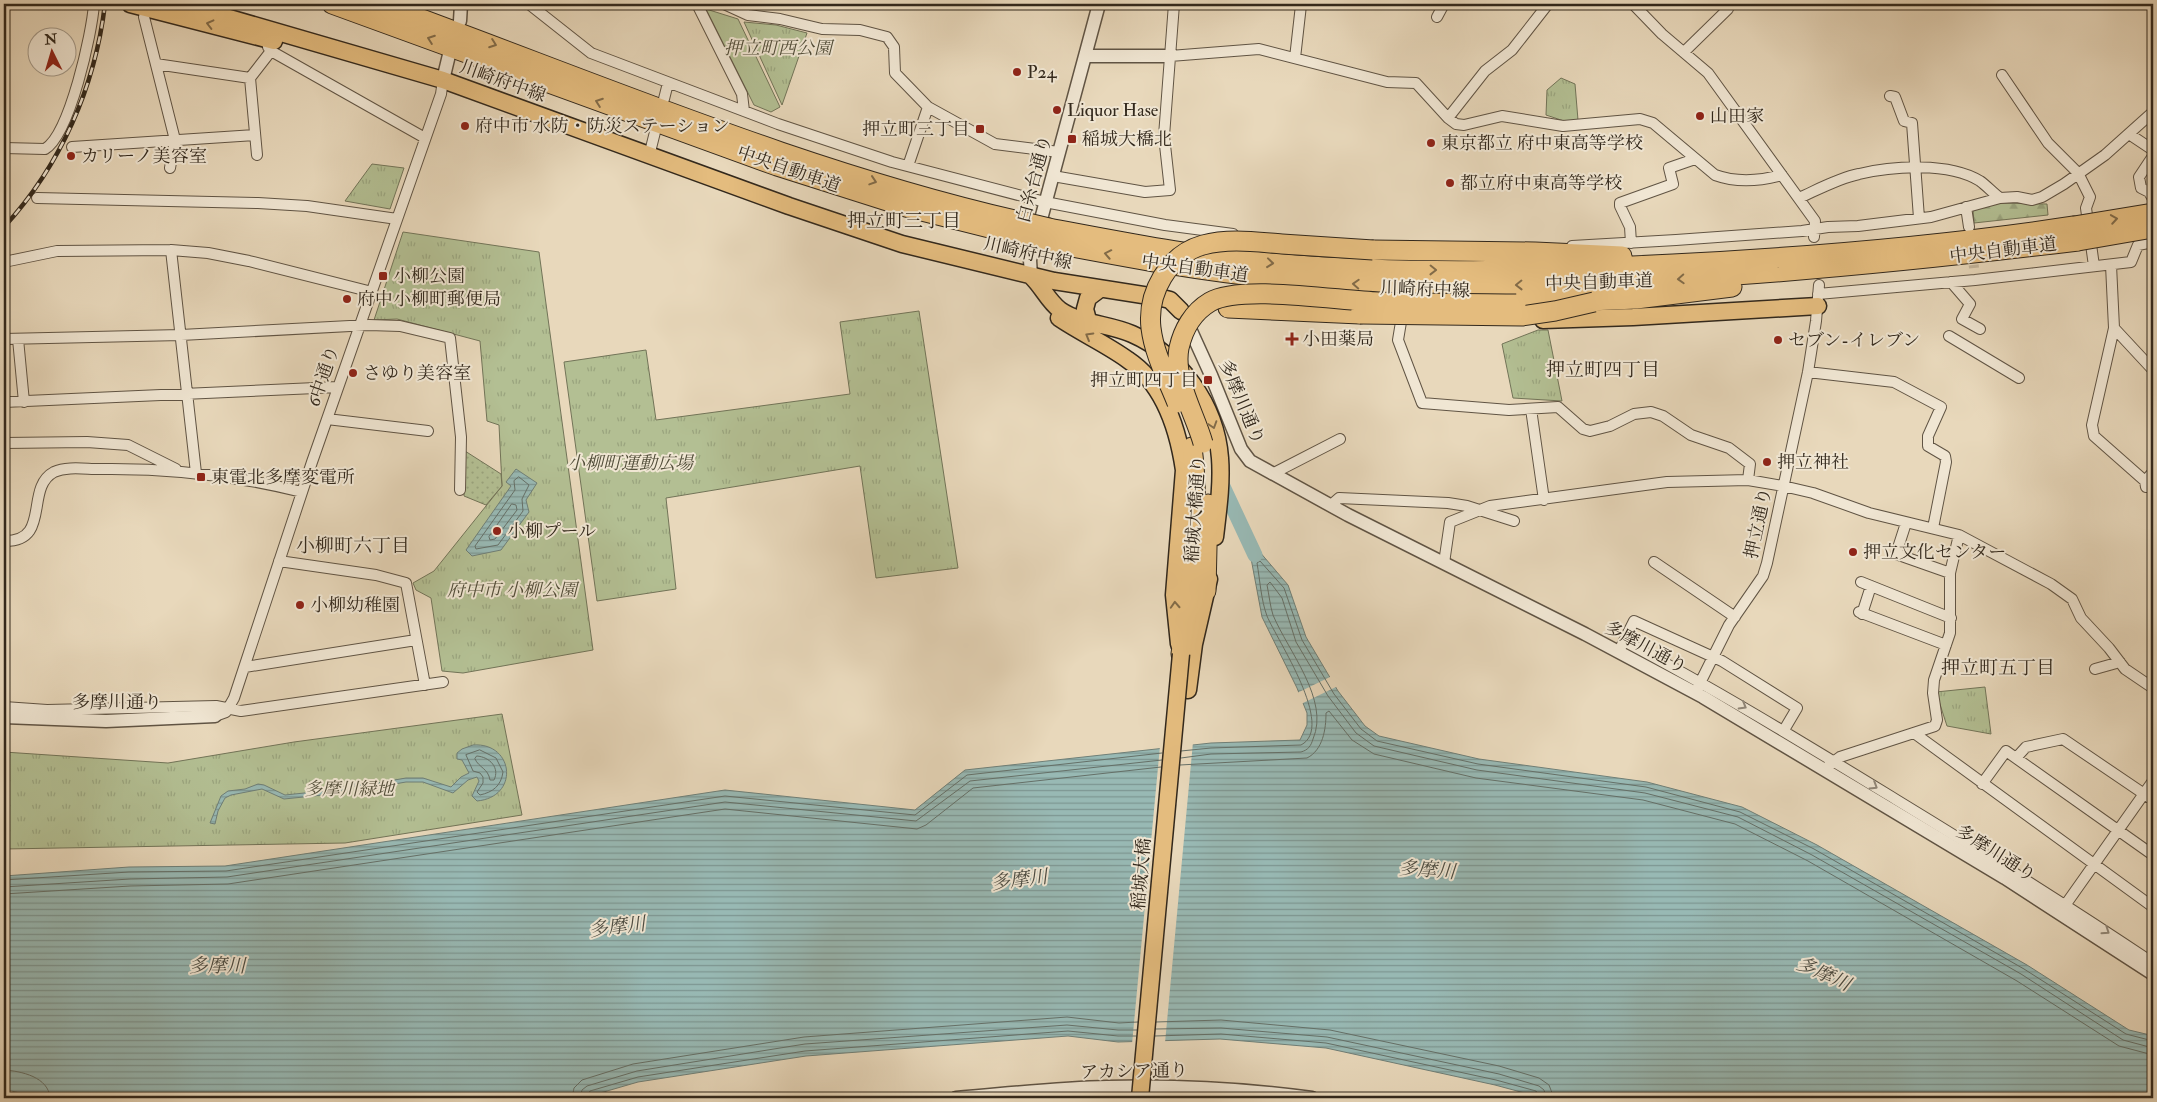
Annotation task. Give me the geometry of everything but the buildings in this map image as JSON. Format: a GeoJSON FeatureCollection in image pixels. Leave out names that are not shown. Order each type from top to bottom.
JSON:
{"type":"FeatureCollection","features":[{"type":"Feature","properties":{"kind":"highway","name":"中央自動車道"},"geometry":{"type":"LineString","coordinates":[[332,4],[777,166],[906,207],[1048,235],[1197,255],[1339,268],[1452,270],[1627,267],[1756,260],[1940,243],[2153,228]]}},
{"type":"Feature","properties":{"kind":"highway","name":"中央自動車道"},"geometry":{"type":"LineString","coordinates":[[381,4],[767,146],[1026,230]]}},
{"type":"Feature","properties":{"kind":"highway","name":"中央自動車道"},"geometry":{"type":"LineString","coordinates":[[2068,234],[2153,213]]}},
{"type":"Feature","properties":{"kind":"highway"},"geometry":{"type":"LineString","coordinates":[[1186,655],[1196,513],[1195,470],[1186,424],[1160,360],[1151,330],[1151,305],[1160,280],[1179,258],[1201,246],[1215,243],[1248,241],[1373,250],[1535,252],[1660,258],[2068,234]]}},
{"type":"Feature","properties":{"kind":"highway"},"geometry":{"type":"LineString","coordinates":[[1206,591],[1207,467],[1197,422],[1180,375],[1178,355],[1187,326],[1210,302],[1229,296],[1251,293],[1379,302],[1594,302],[1636,299],[1758,283],[1943,265],[2068,234]]}},
{"type":"Feature","properties":{"kind":"highway"},"geometry":{"type":"LineString","coordinates":[[1228,308],[1360,314],[1522,316],[1548,313],[1594,302]]}},
{"type":"Feature","properties":{"kind":"main road","name":"川崎府中線"},"geometry":{"type":"LineString","coordinates":[[181,4],[443,80],[649,156],[902,244],[1031,276],[1162,298],[1170,300],[1181,312]]}},
{"type":"Feature","properties":{"kind":"main road"},"geometry":{"type":"LineString","coordinates":[[222,4],[272,18],[303,38]]}},
{"type":"Feature","properties":{"kind":"main road"},"geometry":{"type":"LineString","coordinates":[[138,6],[269,45],[343,50]]}},
{"type":"Feature","properties":{"kind":"main road","name":"稲城大橋通り"},"geometry":{"type":"LineString","coordinates":[[1031,276],[1041,285],[1052,303],[1060,310],[1122,330],[1145,340],[1168,357],[1191,382],[1210,415],[1220,456],[1219,496],[1211,572],[1186,655]]}},
{"type":"Feature","properties":{"kind":"main road","name":"稲城大橋通り"},"geometry":{"type":"LineString","coordinates":[[1031,276],[1036,295],[1051,312],[1130,361],[1158,392],[1170,413],[1181,451],[1183,493],[1174,606],[1186,655]]}},
{"type":"Feature","properties":{"kind":"main road"},"geometry":{"type":"LineString","coordinates":[[1088,320],[1085,310],[1088,298],[1100,289]]}},
{"type":"Feature","properties":{"kind":"main road","name":"川崎府中線"},"geometry":{"type":"LineString","coordinates":[[1181,312],[1210,299],[1244,298],[1459,317],[1550,319],[1633,317],[1818,295]]}},
{"type":"Feature","properties":{"kind":"main road","name":"川崎府中線"},"geometry":{"type":"LineString","coordinates":[[1181,312],[1228,308],[1267,316],[1400,322],[1459,317]]}},
{"type":"Feature","properties":{"kind":"main road","name":"稲城大橋"},"geometry":{"type":"LineString","coordinates":[[1140,1098],[1186,655]]}},
{"type":"Feature","properties":{"kind":"main road","name":"稲城大橋"},"geometry":{"type":"LineString","coordinates":[[1149,1098],[1186,655]]}},
{"type":"Feature","properties":{"kind":"street"},"geometry":{"type":"LineString","coordinates":[[4,148],[45,149],[50,146],[63,122],[82,69],[94,4]]}},
{"type":"Feature","properties":{"kind":"street"},"geometry":{"type":"LineString","coordinates":[[460,21],[461,4]]}},
{"type":"Feature","properties":{"kind":"street"},"geometry":{"type":"LineString","coordinates":[[529,4],[591,53],[744,111],[908,166],[1045,202],[1166,225],[1290,240],[1378,246],[1496,248],[1631,243],[1802,231],[1815,233],[1919,218],[2000,198],[2032,200],[2042,197],[2078,173],[2129,134],[2153,112]]}},
{"type":"Feature","properties":{"kind":"street"},"geometry":{"type":"LineString","coordinates":[[698,4],[698,8],[742,94],[744,111]]}},
{"type":"Feature","properties":{"kind":"street"},"geometry":{"type":"LineString","coordinates":[[724,4],[748,15],[780,19],[822,29],[860,30],[887,37],[894,47],[895,73],[928,107],[995,144],[1059,152]]}},
{"type":"Feature","properties":{"kind":"street","name":"白糸台通り"},"geometry":{"type":"LineString","coordinates":[[1031,276],[1030,260],[1099,4]]}},
{"type":"Feature","properties":{"kind":"street"},"geometry":{"type":"LineString","coordinates":[[1053,176],[1144,192],[1170,190],[1164,136],[1174,4]]}},
{"type":"Feature","properties":{"kind":"street"},"geometry":{"type":"LineString","coordinates":[[1437,17],[1444,4]]}},
{"type":"Feature","properties":{"kind":"street"},"geometry":{"type":"LineString","coordinates":[[1448,118],[1485,71],[1512,50],[1548,4]]}},
{"type":"Feature","properties":{"kind":"street"},"geometry":{"type":"LineString","coordinates":[[1633,4],[1662,34],[1708,73],[1815,221],[1815,233]]}},
{"type":"Feature","properties":{"kind":"street"},"geometry":{"type":"LineString","coordinates":[[1295,58],[1301,5]]}},
{"type":"Feature","properties":{"kind":"street"},"geometry":{"type":"LineString","coordinates":[[138,6],[144,17],[175,140],[170,168]]}},
{"type":"Feature","properties":{"kind":"street"},"geometry":{"type":"LineString","coordinates":[[1684,52],[1728,8]]}},
{"type":"Feature","properties":{"kind":"street"},"geometry":{"type":"LineString","coordinates":[[257,155],[250,78],[269,45],[426,138]]}},
{"type":"Feature","properties":{"kind":"street"},"geometry":{"type":"LineString","coordinates":[[1085,56],[1170,56],[1259,48],[1387,82],[1416,83],[1448,118],[1456,124],[1464,125],[1502,116],[1563,126],[1640,119],[1652,122],[1715,175],[1725,179],[1747,181],[1782,175]]}},
{"type":"Feature","properties":{"kind":"street","name":"6中通り"},"geometry":{"type":"LineString","coordinates":[[229,709],[245,667],[326,419],[441,94],[449,55]]}},
{"type":"Feature","properties":{"kind":"street"},"geometry":{"type":"LineString","coordinates":[[156,64],[250,78]]}},
{"type":"Feature","properties":{"kind":"street"},"geometry":{"type":"LineString","coordinates":[[2002,75],[2048,143],[2078,173],[2090,197],[2086,208],[2094,266]]}},
{"type":"Feature","properties":{"kind":"street"},"geometry":{"type":"LineString","coordinates":[[664,99],[668,83]]}},
{"type":"Feature","properties":{"kind":"street"},"geometry":{"type":"LineString","coordinates":[[1890,96],[1895,97],[1904,121],[1912,123],[1919,218]]}},
{"type":"Feature","properties":{"kind":"street"},"geometry":{"type":"LineString","coordinates":[[908,166],[928,107]]}},
{"type":"Feature","properties":{"kind":"street"},"geometry":{"type":"LineString","coordinates":[[649,156],[655,132]]}},
{"type":"Feature","properties":{"kind":"street"},"geometry":{"type":"LineString","coordinates":[[2129,134],[2153,150]]}},
{"type":"Feature","properties":{"kind":"street"},"geometry":{"type":"LineString","coordinates":[[72,147],[255,135]]}},
{"type":"Feature","properties":{"kind":"street"},"geometry":{"type":"LineString","coordinates":[[2153,156],[2139,177],[2141,188],[2149,192],[2153,199]]}},
{"type":"Feature","properties":{"kind":"street"},"geometry":{"type":"LineString","coordinates":[[1631,243],[1630,226],[1620,203],[1674,184],[1669,168],[1695,159]]}},
{"type":"Feature","properties":{"kind":"street"},"geometry":{"type":"LineString","coordinates":[[1799,198],[1860,174],[1914,168],[1942,169],[1967,176],[1980,181],[2000,198]]}},
{"type":"Feature","properties":{"kind":"street"},"geometry":{"type":"LineString","coordinates":[[37,198],[268,203],[307,206],[398,219]]}},
{"type":"Feature","properties":{"kind":"street"},"geometry":{"type":"LineString","coordinates":[[1818,295],[1975,280],[2131,262],[2153,205]]}},
{"type":"Feature","properties":{"kind":"street"},"geometry":{"type":"LineString","coordinates":[[1966,207],[1969,227]]}},
{"type":"Feature","properties":{"kind":"street"},"geometry":{"type":"LineString","coordinates":[[2138,245],[2153,242]]}},
{"type":"Feature","properties":{"kind":"street"},"geometry":{"type":"LineString","coordinates":[[171,250],[189,395],[196,473]]}},
{"type":"Feature","properties":{"kind":"street"},"geometry":{"type":"LineString","coordinates":[[4,262],[57,251],[171,250],[249,261],[372,292]]}},
{"type":"Feature","properties":{"kind":"street"},"geometry":{"type":"LineString","coordinates":[[2111,265],[2114,328],[2092,424],[2094,436],[2146,484],[2153,472]]}},
{"type":"Feature","properties":{"kind":"street"},"geometry":{"type":"LineString","coordinates":[[1974,268],[1975,280]]}},
{"type":"Feature","properties":{"kind":"street"},"geometry":{"type":"LineString","coordinates":[[1951,282],[1970,304],[1962,319],[1980,329]]}},
{"type":"Feature","properties":{"kind":"street","name":"押立通り"},"geometry":{"type":"LineString","coordinates":[[1698,687],[1735,617],[1763,576],[1808,372],[1818,295]]}},
{"type":"Feature","properties":{"kind":"street","name":"多摩川通り"},"geometry":{"type":"LineString","coordinates":[[1181,312],[1204,357],[1244,454],[1250,461],[1444,563],[1621,647],[1698,687],[1829,765],[2153,974]]}},
{"type":"Feature","properties":{"kind":"street"},"geometry":{"type":"LineString","coordinates":[[1400,322],[1398,340],[1422,403],[1470,408],[1531,409],[1558,407],[1583,429],[1590,431],[1610,426],[1634,414],[1651,412],[1663,416],[1691,435],[1729,448],[1750,464],[1748,480]]}},
{"type":"Feature","properties":{"kind":"street"},"geometry":{"type":"LineString","coordinates":[[4,339],[181,334],[360,325],[400,326],[450,338],[461,437],[460,490]]}},
{"type":"Feature","properties":{"kind":"street"},"geometry":{"type":"LineString","coordinates":[[2114,328],[2153,370]]}},
{"type":"Feature","properties":{"kind":"street"},"geometry":{"type":"LineString","coordinates":[[1949,336],[2019,378]]}},
{"type":"Feature","properties":{"kind":"street"},"geometry":{"type":"LineString","coordinates":[[18,339],[24,402]]}},
{"type":"Feature","properties":{"kind":"street"},"geometry":{"type":"LineString","coordinates":[[1808,372],[1894,382],[1941,407],[1928,436],[1928,446],[1945,456],[1946,462],[1933,528]]}},
{"type":"Feature","properties":{"kind":"street"},"geometry":{"type":"LineString","coordinates":[[4,402],[338,387]]}},
{"type":"Feature","properties":{"kind":"street"},"geometry":{"type":"LineString","coordinates":[[1531,409],[1544,500]]}},
{"type":"Feature","properties":{"kind":"street"},"geometry":{"type":"LineString","coordinates":[[326,419],[428,431]]}},
{"type":"Feature","properties":{"kind":"street"},"geometry":{"type":"LineString","coordinates":[[1272,474],[1340,439]]}},
{"type":"Feature","properties":{"kind":"street"},"geometry":{"type":"LineString","coordinates":[[4,443],[128,445],[179,471]]}},
{"type":"Feature","properties":{"kind":"street"},"geometry":{"type":"LineString","coordinates":[[4,541],[15,541],[24,537],[30,530],[35,518],[43,484],[49,475],[56,471],[148,468],[251,479],[302,492]]}},
{"type":"Feature","properties":{"kind":"street"},"geometry":{"type":"LineString","coordinates":[[1444,563],[1449,524],[1479,510],[1667,482],[1748,480],[1783,486],[1906,523],[1959,535],[2051,584],[2072,599],[2081,618],[2125,670],[2153,688]]}},
{"type":"Feature","properties":{"kind":"street"},"geometry":{"type":"LineString","coordinates":[[1331,505],[1339,498],[1396,499],[1448,503],[1514,521]]}},
{"type":"Feature","properties":{"kind":"street"},"geometry":{"type":"LineString","coordinates":[[1906,523],[1896,554],[1950,573]]}},
{"type":"Feature","properties":{"kind":"street"},"geometry":{"type":"LineString","coordinates":[[1829,765],[1935,726],[1937,720],[1933,693],[1934,680],[1946,645],[1951,618],[1950,573],[1959,535]]}},
{"type":"Feature","properties":{"kind":"street"},"geometry":{"type":"LineString","coordinates":[[279,561],[376,575],[406,583],[425,685]]}},
{"type":"Feature","properties":{"kind":"street"},"geometry":{"type":"LineString","coordinates":[[1654,562],[1672,572],[1684,584],[1735,617]]}},
{"type":"Feature","properties":{"kind":"street"},"geometry":{"type":"LineString","coordinates":[[1860,582],[1951,618]]}},
{"type":"Feature","properties":{"kind":"street"},"geometry":{"type":"LineString","coordinates":[[1871,586],[1860,613],[1946,645]]}},
{"type":"Feature","properties":{"kind":"street"},"geometry":{"type":"LineString","coordinates":[[1621,647],[1634,621],[1714,657],[1798,708],[1784,730]]}},
{"type":"Feature","properties":{"kind":"street"},"geometry":{"type":"LineString","coordinates":[[245,667],[416,640]]}},
{"type":"Feature","properties":{"kind":"street"},"geometry":{"type":"LineString","coordinates":[[2095,669],[2120,662]]}},
{"type":"Feature","properties":{"kind":"street"},"geometry":{"type":"LineString","coordinates":[[4,707],[47,710],[216,706],[241,711],[443,682]]}},
{"type":"Feature","properties":{"kind":"street"},"geometry":{"type":"LineString","coordinates":[[1698,687],[1784,730],[1829,765],[2066,904],[2153,963]]}},
{"type":"Feature","properties":{"kind":"street","name":"多摩川通り"},"geometry":{"type":"LineString","coordinates":[[4,716],[106,721],[216,716],[229,709]]}},
{"type":"Feature","properties":{"kind":"street"},"geometry":{"type":"LineString","coordinates":[[1914,733],[2153,907]]}},
{"type":"Feature","properties":{"kind":"street"},"geometry":{"type":"LineString","coordinates":[[2016,758],[2026,747],[2063,739],[2153,800]]}},
{"type":"Feature","properties":{"kind":"street"},"geometry":{"type":"LineString","coordinates":[[1982,784],[2006,751],[2153,855]]}},
{"type":"Feature","properties":{"kind":"street"},"geometry":{"type":"LineString","coordinates":[[2066,904],[2153,781]]}},
{"type":"Feature","properties":{"kind":"street","name":"アカシア通り"},"geometry":{"type":"LineString","coordinates":[[956,1098],[1106,1087],[1157,1086],[1219,1089],[1312,1098]]}},
{"type":"Feature","properties":{"kind":"green space"},"geometry":{"type":"Polygon","coordinates":[[[706,9],[738,19],[780,107],[771,112],[754,105],[706,9]]]}},
{"type":"Feature","properties":{"kind":"green space","name":"押立町西公園"},"geometry":{"type":"Polygon","coordinates":[[[744,22],[776,25],[807,33],[782,105],[744,22]]]}},
{"type":"Feature","properties":{"kind":"green space"},"geometry":{"type":"Polygon","coordinates":[[[1561,78],[1575,84],[1578,120],[1564,121],[1546,115],[1547,90],[1561,78]]]}},
{"type":"Feature","properties":{"kind":"green space"},"geometry":{"type":"Polygon","coordinates":[[[372,164],[404,168],[390,209],[345,201],[372,164]]]}},
{"type":"Feature","properties":{"kind":"green space"},"geometry":{"type":"Polygon","coordinates":[[[2000,203],[2047,204],[2048,215],[1974,223],[1973,210],[2000,203]]]}},
{"type":"Feature","properties":{"kind":"green space","name":"府中市 小柳公園"},"geometry":{"type":"Polygon","coordinates":[[[403,232],[539,252],[593,650],[463,673],[442,671],[431,598],[416,590],[413,583],[434,571],[502,486],[499,425],[487,421],[480,341],[397,319],[374,320],[403,232]]]}},
{"type":"Feature","properties":{"kind":"green space","name":"小柳町運動広場"},"geometry":{"type":"Polygon","coordinates":[[[919,311],[958,568],[876,578],[860,466],[666,498],[676,589],[597,601],[564,362],[646,350],[656,420],[850,394],[840,322],[919,311]]]}},
{"type":"Feature","properties":{"kind":"green space"},"geometry":{"type":"Polygon","coordinates":[[[1538,330],[1548,330],[1562,401],[1513,398],[1502,344],[1538,330]]]}},
{"type":"Feature","properties":{"kind":"green space"},"geometry":{"type":"Polygon","coordinates":[[[465,451],[501,474],[502,486],[486,505],[464,496],[465,451]]]}},
{"type":"Feature","properties":{"kind":"green space"},"geometry":{"type":"Polygon","coordinates":[[[1985,687],[1991,734],[1947,726],[1936,692],[1985,687]]]}},
{"type":"Feature","properties":{"kind":"green space","name":"多摩川緑地"},"geometry":{"type":"Polygon","coordinates":[[[502,714],[522,815],[345,843],[4,849],[4,752],[168,763],[294,742],[502,714]]]}},
{"type":"Feature","properties":{"kind":"water","name":"小柳プール"},"geometry":{"type":"Polygon","coordinates":[[[516,469],[537,483],[526,500],[529,512],[501,550],[472,556],[466,550],[511,486],[506,482],[516,469]]]}},
{"type":"Feature","properties":{"kind":"water","name":"多摩川"},"geometry":{"type":"Polygon","coordinates":[[[1247,537],[1288,585],[1306,637],[1338,691],[1365,726],[1379,736],[1479,759],[1647,782],[1742,807],[1817,845],[2027,965],[2129,1030],[2150,1035],[2153,1040],[2153,1098],[1543,1098],[1495,1085],[1326,1048],[1220,1039],[1118,1042],[1068,1036],[806,1056],[638,1082],[583,1098],[39,1098],[4,1089],[4,876],[129,867],[225,866],[725,790],[915,810],[965,770],[1211,743],[1300,740],[1307,725],[1307,713],[1297,688],[1262,617],[1247,537]]]}},
{"type":"Feature","properties":{"kind":"water"},"geometry":{"type":"Polygon","coordinates":[[[473,745],[487,746],[497,752],[504,760],[506,770],[505,781],[500,790],[491,797],[477,801],[472,796],[479,781],[477,777],[468,780],[453,793],[423,782],[406,782],[377,787],[355,786],[333,794],[284,799],[262,789],[225,798],[218,811],[215,824],[210,823],[221,796],[228,791],[245,789],[258,784],[285,795],[333,790],[357,782],[377,783],[406,778],[423,778],[451,787],[461,777],[469,773],[462,760],[457,759],[457,753],[473,745]]]}},
{"type":"Feature","properties":{"kind":"pier"},"geometry":{"type":"Polygon","coordinates":[[[1332,676],[1338,686],[1301,704],[1297,693],[1332,676]]]}},
{"type":"Feature","properties":{"kind":"pier"},"geometry":{"type":"Polygon","coordinates":[[[1193,742],[1165,1043],[1132,1044],[1160,746],[1193,742]]]}},
{"type":"Feature","properties":{"kind":"waterway"},"geometry":{"type":"LineString","coordinates":[[1219,478],[1255,555]]}},
{"type":"Feature","properties":{"kind":"tunnel"},"geometry":{"type":"LineString","coordinates":[[1972,250],[1974,268]]}},
{"type":"Feature","properties":{"kind":"railway"},"geometry":{"type":"LineString","coordinates":[[4,227],[42,178],[72,123],[84,95],[93,65],[105,4]]}},
{"type":"Feature","properties":{"kind":"place","name":"P24"},"geometry":{"type":"Point","coordinates":[1017,72]}},
{"type":"Feature","properties":{"kind":"place","name":"Liquor Hase"},"geometry":{"type":"Point","coordinates":[1057,110]}},
{"type":"Feature","properties":{"kind":"place","name":"山田家"},"geometry":{"type":"Point","coordinates":[1700,116]}},
{"type":"Feature","properties":{"kind":"place","name":"府中市 水防・防災ステーション"},"geometry":{"type":"Point","coordinates":[465,126]}},
{"type":"Feature","properties":{"kind":"place","name":"押立町三丁目"},"geometry":{"type":"Point","coordinates":[980,129]}},
{"type":"Feature","properties":{"kind":"place","name":"稲城大橋北"},"geometry":{"type":"Point","coordinates":[1072,139]}},
{"type":"Feature","properties":{"kind":"place","name":"東京都立 府中東高等学校"},"geometry":{"type":"Point","coordinates":[1431,143]}},
{"type":"Feature","properties":{"kind":"place","name":"カリーノ美容室"},"geometry":{"type":"Point","coordinates":[71,156]}},
{"type":"Feature","properties":{"kind":"place","name":"都立府中東高等学校"},"geometry":{"type":"Point","coordinates":[1450,183]}},
{"type":"Feature","properties":{"kind":"place","name":"小柳公園"},"geometry":{"type":"Point","coordinates":[383,276]}},
{"type":"Feature","properties":{"kind":"place","name":"府中小柳町郵便局"},"geometry":{"type":"Point","coordinates":[347,299]}},
{"type":"Feature","properties":{"kind":"place","name":"小田薬局"},"geometry":{"type":"Point","coordinates":[1292,339]}},
{"type":"Feature","properties":{"kind":"place","name":"セブン-イレブン"},"geometry":{"type":"Point","coordinates":[1778,340]}},
{"type":"Feature","properties":{"kind":"place","name":"さゆり美容室"},"geometry":{"type":"Point","coordinates":[353,373]}},
{"type":"Feature","properties":{"kind":"place","name":"押立町四丁目"},"geometry":{"type":"Point","coordinates":[1208,380]}},
{"type":"Feature","properties":{"kind":"place","name":"押立神社"},"geometry":{"type":"Point","coordinates":[1767,462]}},
{"type":"Feature","properties":{"kind":"place","name":"東電北多摩変電所"},"geometry":{"type":"Point","coordinates":[201,477]}},
{"type":"Feature","properties":{"kind":"place","name":"小柳プール"},"geometry":{"type":"Point","coordinates":[497,531]}},
{"type":"Feature","properties":{"kind":"place","name":"押立文化センター"},"geometry":{"type":"Point","coordinates":[1853,552]}},
{"type":"Feature","properties":{"kind":"place","name":"小柳幼稚園"},"geometry":{"type":"Point","coordinates":[300,605]}},
{"type":"Feature","properties":{"kind":"district","name":"押立町三丁目"},"geometry":{"type":"Point","coordinates":[904,220]}},
{"type":"Feature","properties":{"kind":"district","name":"押立町四丁目"},"geometry":{"type":"Point","coordinates":[1603,369]}},
{"type":"Feature","properties":{"kind":"district","name":"小柳町六丁目"},"geometry":{"type":"Point","coordinates":[353,545]}},
{"type":"Feature","properties":{"kind":"district","name":"押立町五丁目"},"geometry":{"type":"Point","coordinates":[1998,667]}}]}
